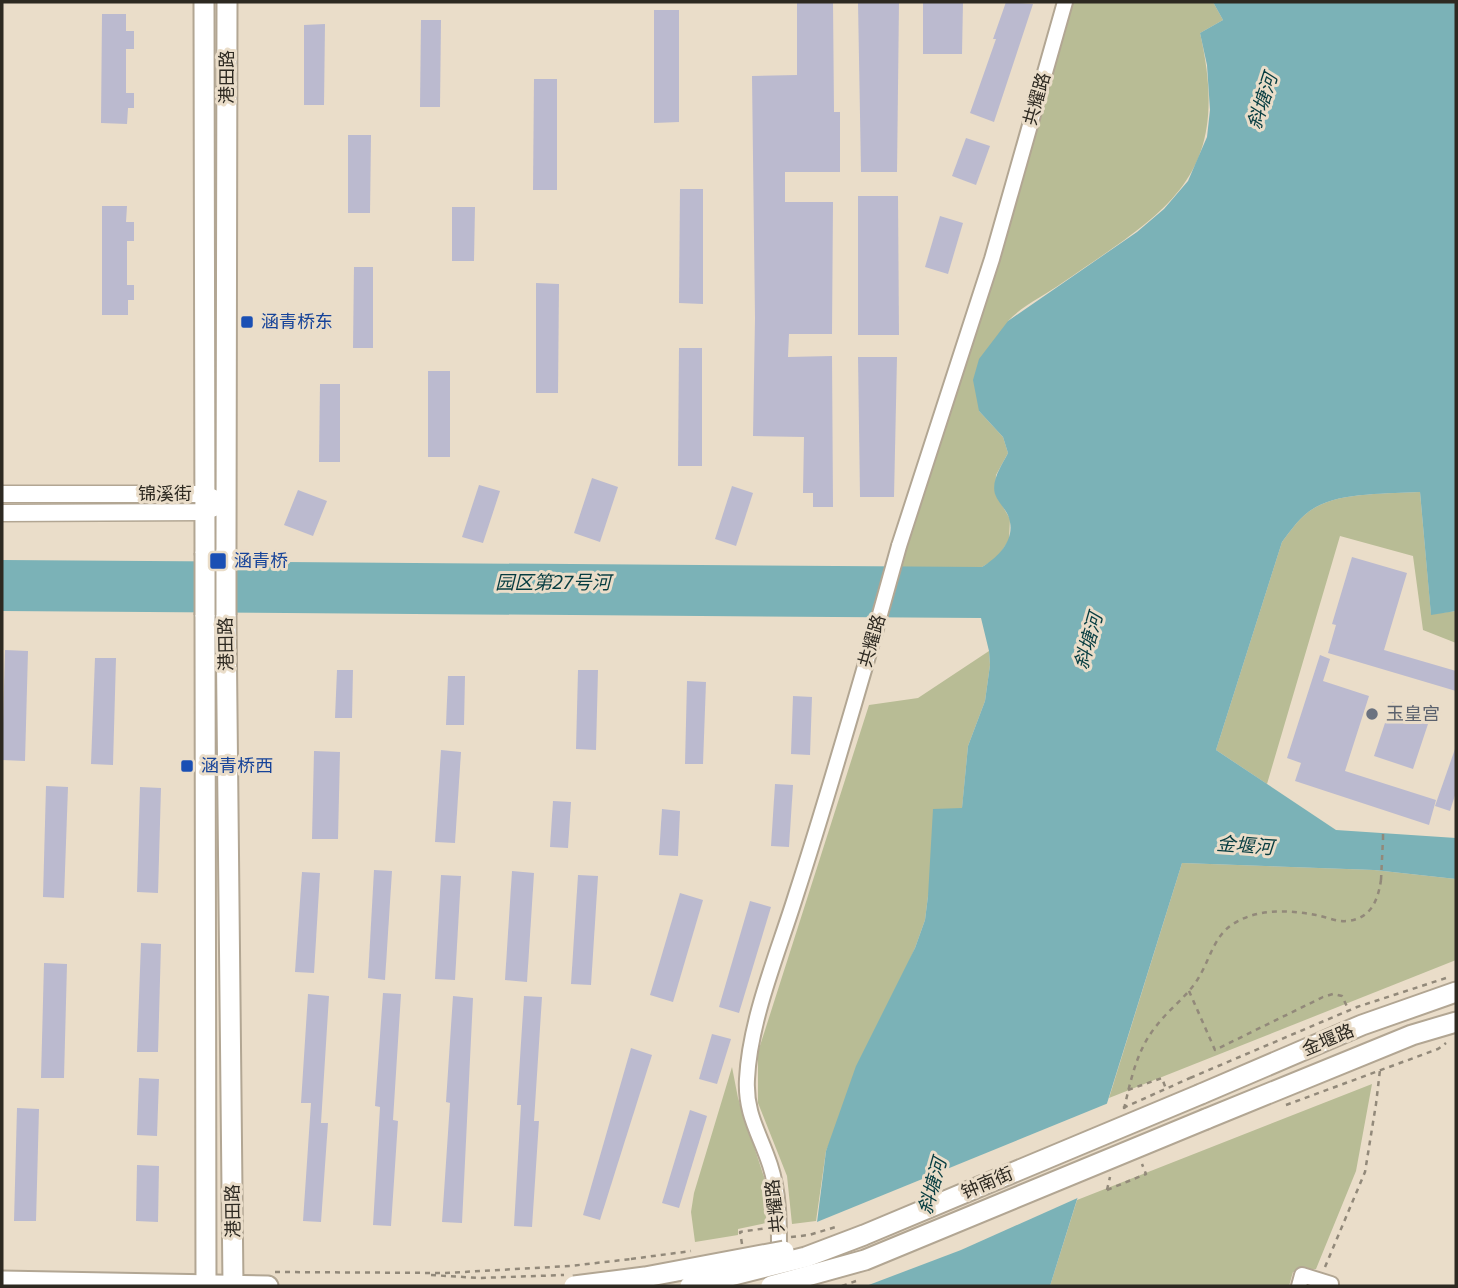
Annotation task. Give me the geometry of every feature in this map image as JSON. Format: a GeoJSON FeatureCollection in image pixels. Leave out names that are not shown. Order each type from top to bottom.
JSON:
{"type":"FeatureCollection","features":[{"type":"Feature","properties":{"kind":"main road","name":"港田路"},"geometry":{"type":"LineString","coordinates":[[204,2],[206,1286]]}},
{"type":"Feature","properties":{"kind":"main road","name":"港田路"},"geometry":{"type":"LineString","coordinates":[[227,2],[226,615],[233,1286]]}},
{"type":"Feature","properties":{"kind":"main road","name":"锦溪街"},"geometry":{"type":"LineString","coordinates":[[2,495],[226,503]]}},
{"type":"Feature","properties":{"kind":"main road","name":"锦溪街"},"geometry":{"type":"LineString","coordinates":[[2,513],[204,503]]}},
{"type":"Feature","properties":{"kind":"main road","name":"金堰路"},"geometry":{"type":"LineString","coordinates":[[1196,1086],[1456,992]]}},
{"type":"Feature","properties":{"kind":"main road","name":"金堰路"},"geometry":{"type":"LineString","coordinates":[[1206,1119],[1412,1035],[1456,1022]]}},
{"type":"Feature","properties":{"kind":"main road","name":"钟南街"},"geometry":{"type":"LineString","coordinates":[[690,1286],[806,1257],[863,1235],[1196,1086]]}},
{"type":"Feature","properties":{"kind":"main road","name":"钟南街"},"geometry":{"type":"LineString","coordinates":[[771,1286],[865,1260],[1206,1119]]}},
{"type":"Feature","properties":{"kind":"main road"},"geometry":{"type":"LineString","coordinates":[[574,1286],[645,1277],[863,1235]]}},
{"type":"Feature","properties":{"kind":"main road"},"geometry":{"type":"LineString","coordinates":[[805,1286],[865,1260]]}},
{"type":"Feature","properties":{"kind":"main road"},"geometry":{"type":"LineString","coordinates":[[2,1281],[233,1286],[268,1280]]}},
{"type":"Feature","properties":{"kind":"street","name":"共耀路"},"geometry":{"type":"LineString","coordinates":[[779,1286],[783,1231],[772,1172],[750,1115],[748,1058],[900,546],[992,258],[1065,2]]}},
{"type":"Feature","properties":{"kind":"street"},"geometry":{"type":"LineString","coordinates":[[1299,1286],[1303,1275],[1325,1283]]}},
{"type":"Feature","properties":{"kind":"path"},"geometry":{"type":"LineString","coordinates":[[1123,1115],[1140,1050],[1157,1024],[1199,979],[1217,940],[1231,925],[1253,915],[1291,911],[1347,922],[1359,918],[1372,909],[1378,898],[1383,834]]}},
{"type":"Feature","properties":{"kind":"path"},"geometry":{"type":"LineString","coordinates":[[1189,991],[1215,1050],[1333,994],[1342,996],[1349,1011]]}},
{"type":"Feature","properties":{"kind":"path"},"geometry":{"type":"LineString","coordinates":[[1279,1108],[1438,1049],[1447,1042]]}},
{"type":"Feature","properties":{"kind":"path"},"geometry":{"type":"LineString","coordinates":[[1325,1283],[1364,1172],[1380,1070]]}},
{"type":"Feature","properties":{"kind":"path"},"geometry":{"type":"LineString","coordinates":[[1128,1090],[1162,1078],[1166,1089]]}},
{"type":"Feature","properties":{"kind":"path"},"geometry":{"type":"LineString","coordinates":[[1122,1108],[1166,1089],[1196,1086]]}},
{"type":"Feature","properties":{"kind":"path"},"geometry":{"type":"LineString","coordinates":[[1112,1165],[1107,1190],[1146,1174],[1141,1162]]}},
{"type":"Feature","properties":{"kind":"path"},"geometry":{"type":"LineString","coordinates":[[743,1243],[740,1232],[783,1231],[809,1235],[842,1225]]}},
{"type":"Feature","properties":{"kind":"path"},"geometry":{"type":"LineString","coordinates":[[268,1280],[280,1271],[445,1273],[570,1266],[700,1249]]}},
{"type":"Feature","properties":{"kind":"green space"},"geometry":{"type":"Polygon","coordinates":[[[1065,2],[1213,2],[1223,20],[1200,33],[1208,82],[1207,123],[1199,157],[1183,185],[1161,210],[1133,234],[1021,310],[1006,325],[979,411],[1003,437],[1008,453],[996,475],[995,493],[1010,519],[1009,540],[997,558],[982,567],[899,567],[1065,2]]]}},
{"type":"Feature","properties":{"kind":"green space"},"geometry":{"type":"Polygon","coordinates":[[[1420,492],[1431,614],[1456,611],[1456,643],[1423,630],[1413,556],[1340,536],[1267,784],[1216,750],[1282,542],[1306,514],[1327,502],[1366,495],[1420,492]]]}},
{"type":"Feature","properties":{"kind":"green space"},"geometry":{"type":"Polygon","coordinates":[[[989,651],[990,665],[985,701],[968,746],[962,809],[928,896],[925,920],[826,1151],[816,1221],[792,1224],[787,1176],[758,1103],[758,1052],[869,705],[918,698],[989,651]]]}},
{"type":"Feature","properties":{"kind":"green space"},"geometry":{"type":"Polygon","coordinates":[[[1182,863],[1374,870],[1456,879],[1456,960],[1109,1098],[1182,863]]]}},
{"type":"Feature","properties":{"kind":"green space"},"geometry":{"type":"Polygon","coordinates":[[[732,1067],[738,1098],[767,1186],[766,1223],[738,1229],[738,1235],[695,1242],[691,1212],[694,1193],[732,1067]]]}},
{"type":"Feature","properties":{"kind":"green space"},"geometry":{"type":"Polygon","coordinates":[[[1372,1084],[1356,1171],[1316,1269],[1293,1272],[1289,1286],[1050,1286],[1077,1200],[1372,1084]]]}},
{"type":"Feature","properties":{"kind":"water"},"geometry":{"type":"Polygon","coordinates":[[[1213,2],[1456,2],[1456,611],[1431,615],[1420,492],[1352,496],[1316,507],[1301,518],[1282,542],[1216,750],[1336,830],[1456,838],[1456,879],[1374,870],[1182,863],[1050,1286],[809,1286],[826,1151],[856,1066],[915,948],[925,920],[933,809],[962,808],[968,746],[985,701],[990,665],[981,618],[2,611],[2,560],[982,567],[1004,547],[1011,526],[994,489],[994,483],[1008,453],[1003,437],[979,411],[973,380],[979,359],[1008,321],[1137,232],[1164,209],[1188,181],[1207,137],[1210,110],[1207,65],[1200,33],[1223,20],[1213,2]]]}},
{"type":"Feature","properties":{"kind":"pier"},"geometry":{"type":"Polygon","coordinates":[[[1111,1102],[1082,1196],[961,1250],[866,1286],[806,1286],[812,1224],[1111,1102]]]}},
{"type":"Feature","properties":{"kind":"building"},"geometry":{"type":"Polygon","coordinates":[[[797,2],[833,2],[834,112],[840,112],[840,172],[785,172],[785,202],[833,202],[832,334],[789,334],[788,357],[832,356],[833,507],[813,507],[813,493],[803,493],[804,437],[753,436],[755,318],[752,76],[797,75],[797,2]]]}},
{"type":"Feature","properties":{"kind":"building"},"geometry":{"type":"Polygon","coordinates":[[[858,2],[899,2],[897,172],[861,172],[858,2]]]}},
{"type":"Feature","properties":{"kind":"building"},"geometry":{"type":"Polygon","coordinates":[[[923,2],[963,2],[962,54],[923,54],[923,2]]]}},
{"type":"Feature","properties":{"kind":"building"},"geometry":{"type":"Polygon","coordinates":[[[1006,2],[1033,4],[994,122],[970,113],[1006,2]]]}},
{"type":"Feature","properties":{"kind":"building"},"geometry":{"type":"Polygon","coordinates":[[[654,10],[679,10],[679,122],[654,123],[654,10]]]}},
{"type":"Feature","properties":{"kind":"building"},"geometry":{"type":"Polygon","coordinates":[[[102,14],[126,14],[126,31],[134,31],[134,49],[126,49],[126,93],[134,93],[134,108],[128,108],[127,124],[101,123],[102,14]]]}},
{"type":"Feature","properties":{"kind":"building"},"geometry":{"type":"Polygon","coordinates":[[[421,20],[441,20],[440,107],[420,107],[421,20]]]}},
{"type":"Feature","properties":{"kind":"building"},"geometry":{"type":"Polygon","coordinates":[[[325,24],[324,105],[304,105],[304,25],[325,24]]]}},
{"type":"Feature","properties":{"kind":"building"},"geometry":{"type":"Polygon","coordinates":[[[534,79],[557,79],[557,190],[533,190],[534,79]]]}},
{"type":"Feature","properties":{"kind":"building"},"geometry":{"type":"Polygon","coordinates":[[[348,135],[371,135],[370,213],[348,213],[348,135]]]}},
{"type":"Feature","properties":{"kind":"building"},"geometry":{"type":"Polygon","coordinates":[[[966,138],[990,146],[976,185],[952,176],[966,138]]]}},
{"type":"Feature","properties":{"kind":"building"},"geometry":{"type":"Polygon","coordinates":[[[680,189],[703,189],[703,304],[679,303],[680,189]]]}},
{"type":"Feature","properties":{"kind":"building"},"geometry":{"type":"Polygon","coordinates":[[[858,196],[898,196],[899,335],[858,335],[858,196]]]}},
{"type":"Feature","properties":{"kind":"building"},"geometry":{"type":"Polygon","coordinates":[[[102,206],[127,206],[126,222],[134,222],[134,241],[127,241],[127,285],[134,285],[134,300],[128,300],[128,315],[102,315],[102,206]]]}},
{"type":"Feature","properties":{"kind":"building"},"geometry":{"type":"Polygon","coordinates":[[[452,207],[475,207],[474,261],[452,261],[452,207]]]}},
{"type":"Feature","properties":{"kind":"building"},"geometry":{"type":"Polygon","coordinates":[[[940,216],[963,223],[948,274],[925,267],[940,216]]]}},
{"type":"Feature","properties":{"kind":"building"},"geometry":{"type":"Polygon","coordinates":[[[354,267],[373,267],[373,348],[353,348],[354,267]]]}},
{"type":"Feature","properties":{"kind":"building"},"geometry":{"type":"Polygon","coordinates":[[[536,283],[559,284],[558,393],[536,393],[536,283]]]}},
{"type":"Feature","properties":{"kind":"building"},"geometry":{"type":"Polygon","coordinates":[[[679,348],[702,348],[702,466],[678,466],[679,348]]]}},
{"type":"Feature","properties":{"kind":"building"},"geometry":{"type":"Polygon","coordinates":[[[858,357],[897,357],[894,497],[860,497],[858,357]]]}},
{"type":"Feature","properties":{"kind":"building"},"geometry":{"type":"Polygon","coordinates":[[[428,371],[450,371],[450,457],[428,457],[428,371]]]}},
{"type":"Feature","properties":{"kind":"building"},"geometry":{"type":"Polygon","coordinates":[[[320,384],[340,384],[340,462],[319,462],[320,384]]]}},
{"type":"Feature","properties":{"kind":"building"},"geometry":{"type":"Polygon","coordinates":[[[592,478],[618,487],[600,542],[574,533],[592,478]]]}},
{"type":"Feature","properties":{"kind":"building"},"geometry":{"type":"Polygon","coordinates":[[[479,485],[500,491],[483,543],[462,537],[479,485]]]}},
{"type":"Feature","properties":{"kind":"building"},"geometry":{"type":"Polygon","coordinates":[[[732,486],[753,493],[736,546],[715,539],[732,486]]]}},
{"type":"Feature","properties":{"kind":"building"},"geometry":{"type":"Polygon","coordinates":[[[298,490],[327,501],[313,536],[284,525],[298,490]]]}},
{"type":"Feature","properties":{"kind":"building"},"geometry":{"type":"Polygon","coordinates":[[[1352,557],[1407,573],[1384,650],[1456,671],[1456,691],[1328,653],[1336,625],[1332,624],[1352,557]]]}},
{"type":"Feature","properties":{"kind":"building"},"geometry":{"type":"Polygon","coordinates":[[[5,650],[28,651],[25,761],[2,760],[5,650]]]}},
{"type":"Feature","properties":{"kind":"building"},"geometry":{"type":"Polygon","coordinates":[[[1320,655],[1330,659],[1323,681],[1369,696],[1345,771],[1436,800],[1429,825],[1295,781],[1301,763],[1287,758],[1320,655]]]}},
{"type":"Feature","properties":{"kind":"building"},"geometry":{"type":"Polygon","coordinates":[[[95,658],[116,658],[113,765],[91,764],[95,658]]]}},
{"type":"Feature","properties":{"kind":"building"},"geometry":{"type":"Polygon","coordinates":[[[337,670],[353,670],[352,718],[335,718],[337,670]]]}},
{"type":"Feature","properties":{"kind":"building"},"geometry":{"type":"Polygon","coordinates":[[[578,670],[598,670],[596,750],[576,749],[578,670]]]}},
{"type":"Feature","properties":{"kind":"building"},"geometry":{"type":"Polygon","coordinates":[[[448,676],[465,676],[464,725],[446,725],[448,676]]]}},
{"type":"Feature","properties":{"kind":"building"},"geometry":{"type":"Polygon","coordinates":[[[687,681],[706,682],[703,764],[685,764],[687,681]]]}},
{"type":"Feature","properties":{"kind":"building"},"geometry":{"type":"Polygon","coordinates":[[[793,696],[812,697],[810,755],[791,754],[793,696]]]}},
{"type":"Feature","properties":{"kind":"building"},"geometry":{"type":"Polygon","coordinates":[[[1392,702],[1431,715],[1413,769],[1374,756],[1392,702]]]}},
{"type":"Feature","properties":{"kind":"building"},"geometry":{"type":"Polygon","coordinates":[[[1455,749],[1456,792],[1450,811],[1435,806],[1455,749]]]}},
{"type":"Feature","properties":{"kind":"building"},"geometry":{"type":"Polygon","coordinates":[[[441,750],[461,752],[455,843],[435,842],[441,750]]]}},
{"type":"Feature","properties":{"kind":"building"},"geometry":{"type":"Polygon","coordinates":[[[314,751],[340,752],[338,839],[312,839],[314,751]]]}},
{"type":"Feature","properties":{"kind":"building"},"geometry":{"type":"Polygon","coordinates":[[[775,784],[793,785],[789,847],[771,846],[775,784]]]}},
{"type":"Feature","properties":{"kind":"building"},"geometry":{"type":"Polygon","coordinates":[[[46,786],[68,787],[64,898],[43,897],[46,786]]]}},
{"type":"Feature","properties":{"kind":"building"},"geometry":{"type":"Polygon","coordinates":[[[140,787],[161,788],[158,893],[137,892],[140,787]]]}},
{"type":"Feature","properties":{"kind":"building"},"geometry":{"type":"Polygon","coordinates":[[[553,801],[571,802],[568,848],[550,847],[553,801]]]}},
{"type":"Feature","properties":{"kind":"building"},"geometry":{"type":"Polygon","coordinates":[[[662,809],[680,811],[678,856],[659,855],[662,809]]]}},
{"type":"Feature","properties":{"kind":"building"},"geometry":{"type":"Polygon","coordinates":[[[374,870],[392,871],[385,980],[368,978],[374,870]]]}},
{"type":"Feature","properties":{"kind":"building"},"geometry":{"type":"Polygon","coordinates":[[[512,871],[534,873],[527,982],[505,980],[512,871]]]}},
{"type":"Feature","properties":{"kind":"building"},"geometry":{"type":"Polygon","coordinates":[[[302,872],[320,873],[314,973],[295,972],[302,872]]]}},
{"type":"Feature","properties":{"kind":"building"},"geometry":{"type":"Polygon","coordinates":[[[441,875],[461,876],[455,980],[435,979],[441,875]]]}},
{"type":"Feature","properties":{"kind":"building"},"geometry":{"type":"Polygon","coordinates":[[[578,875],[598,876],[591,985],[571,984],[578,875]]]}},
{"type":"Feature","properties":{"kind":"building"},"geometry":{"type":"Polygon","coordinates":[[[680,893],[703,900],[673,1002],[650,995],[680,893]]]}},
{"type":"Feature","properties":{"kind":"building"},"geometry":{"type":"Polygon","coordinates":[[[750,901],[771,907],[739,1013],[719,1007],[750,901]]]}},
{"type":"Feature","properties":{"kind":"building"},"geometry":{"type":"Polygon","coordinates":[[[141,943],[161,944],[158,1052],[137,1052],[141,943]]]}},
{"type":"Feature","properties":{"kind":"building"},"geometry":{"type":"Polygon","coordinates":[[[44,963],[67,964],[64,1078],[41,1078],[44,963]]]}},
{"type":"Feature","properties":{"kind":"building"},"geometry":{"type":"Polygon","coordinates":[[[383,993],[401,994],[393,1120],[398,1121],[391,1226],[373,1225],[380,1107],[375,1106],[383,993]]]}},
{"type":"Feature","properties":{"kind":"building"},"geometry":{"type":"Polygon","coordinates":[[[308,994],[329,996],[321,1123],[328,1123],[321,1222],[303,1221],[311,1103],[301,1103],[308,994]]]}},
{"type":"Feature","properties":{"kind":"building"},"geometry":{"type":"Polygon","coordinates":[[[453,996],[473,998],[462,1223],[442,1222],[450,1103],[446,1102],[453,996]]]}},
{"type":"Feature","properties":{"kind":"building"},"geometry":{"type":"Polygon","coordinates":[[[524,996],[542,997],[534,1121],[539,1121],[532,1227],[514,1226],[521,1105],[517,1105],[524,996]]]}},
{"type":"Feature","properties":{"kind":"building"},"geometry":{"type":"Polygon","coordinates":[[[712,1034],[731,1039],[717,1084],[699,1079],[712,1034]]]}},
{"type":"Feature","properties":{"kind":"building"},"geometry":{"type":"Polygon","coordinates":[[[631,1048],[652,1055],[600,1220],[583,1215],[631,1048]]]}},
{"type":"Feature","properties":{"kind":"building"},"geometry":{"type":"Polygon","coordinates":[[[139,1078],[159,1079],[157,1136],[137,1135],[139,1078]]]}},
{"type":"Feature","properties":{"kind":"building"},"geometry":{"type":"Polygon","coordinates":[[[17,1108],[39,1109],[36,1221],[14,1221],[17,1108]]]}},
{"type":"Feature","properties":{"kind":"building"},"geometry":{"type":"Polygon","coordinates":[[[690,1110],[707,1116],[679,1208],[662,1203],[690,1110]]]}},
{"type":"Feature","properties":{"kind":"building"},"geometry":{"type":"Polygon","coordinates":[[[137,1165],[159,1166],[158,1222],[136,1221],[137,1165]]]}},
{"type":"Feature","properties":{"kind":"place","name":"涵青桥东"},"geometry":{"type":"Point","coordinates":[247,322]}},
{"type":"Feature","properties":{"kind":"place","name":"涵青桥"},"geometry":{"type":"Point","coordinates":[218,561]}},
{"type":"Feature","properties":{"kind":"place","name":"玉皇宫"},"geometry":{"type":"Point","coordinates":[1372,714]}},
{"type":"Feature","properties":{"kind":"place","name":"涵青桥西"},"geometry":{"type":"Point","coordinates":[187,766]}},
{"type":"Feature","properties":{"kind":"water label","name":"斜塘河"},"geometry":{"type":"Point","coordinates":[1262,101]}},
{"type":"Feature","properties":{"kind":"water label","name":"园区第27号河"},"geometry":{"type":"Point","coordinates":[553,582]}},
{"type":"Feature","properties":{"kind":"water label","name":"斜塘河"},"geometry":{"type":"Point","coordinates":[1088,641]}},
{"type":"Feature","properties":{"kind":"water label","name":"金堰河"},"geometry":{"type":"Point","coordinates":[1245,845]}},
{"type":"Feature","properties":{"kind":"water label","name":"斜塘河"},"geometry":{"type":"Point","coordinates":[932,1186]}}]}
